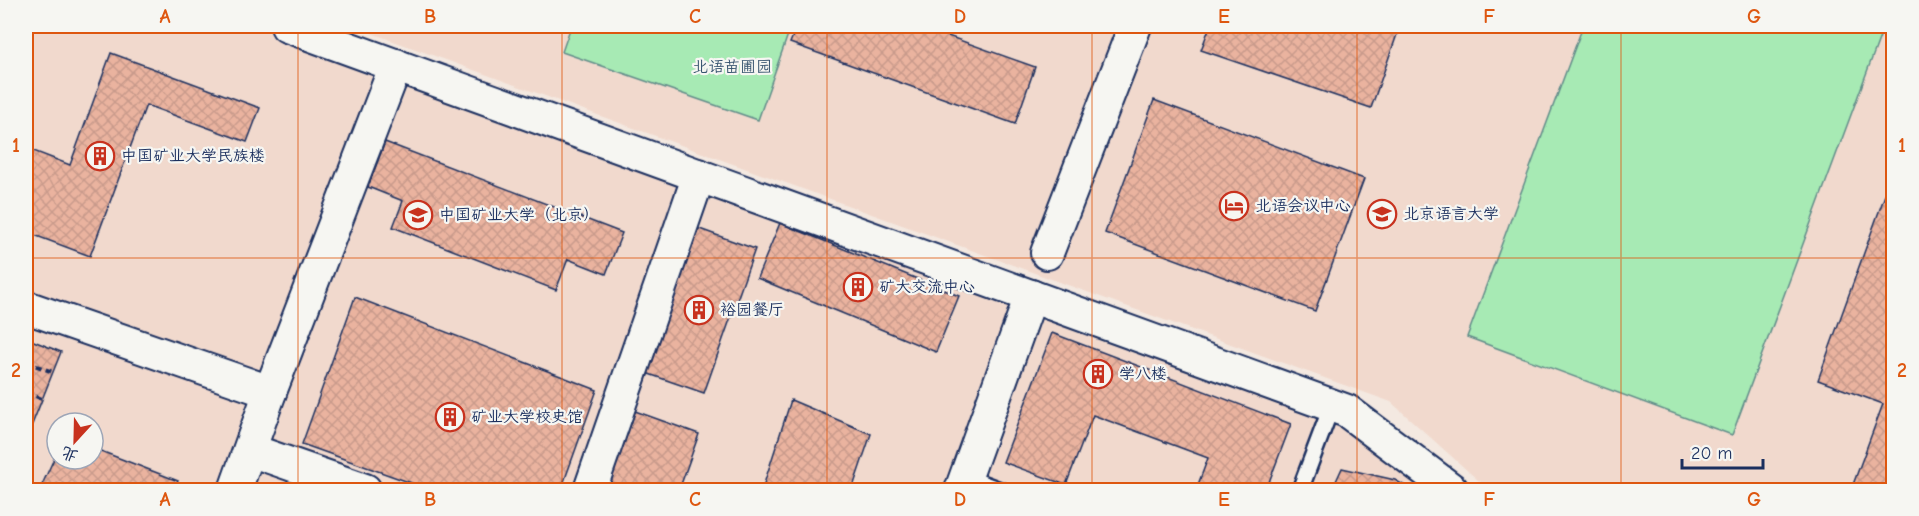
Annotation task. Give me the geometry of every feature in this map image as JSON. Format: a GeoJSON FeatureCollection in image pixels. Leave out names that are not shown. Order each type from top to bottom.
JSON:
{"type":"FeatureCollection","features":[{"type":"Feature","properties":{"kind":"street"},"geometry":{"type":"LineString","coordinates":[[287,26],[1332,405],[1347,411],[1452,490]]}},
{"type":"Feature","properties":{"kind":"street"},"geometry":{"type":"LineString","coordinates":[[1047,253],[1135,26]]}},
{"type":"Feature","properties":{"kind":"street"},"geometry":{"type":"LineString","coordinates":[[235,490],[270,392],[396,65]]}},
{"type":"Feature","properties":{"kind":"street"},"geometry":{"type":"LineString","coordinates":[[590,490],[699,175]]}},
{"type":"Feature","properties":{"kind":"street"},"geometry":{"type":"LineString","coordinates":[[963,484],[1031,296]]}},
{"type":"Feature","properties":{"kind":"street"},"geometry":{"type":"LineString","coordinates":[[26,307],[270,392]]}},
{"type":"Feature","properties":{"kind":"street"},"geometry":{"type":"LineString","coordinates":[[250,450],[365,490]]}},
{"type":"Feature","properties":{"kind":"lane"},"geometry":{"type":"LineString","coordinates":[[1300,490],[1332,405]]}},
{"type":"Feature","properties":{"kind":"lane"},"geometry":{"type":"LineString","coordinates":[[963,484],[1000,490]]}},
{"type":"Feature","properties":{"kind":"path"},"geometry":{"type":"LineString","coordinates":[[26,362],[53,372]]}},
{"type":"Feature","properties":{"kind":"path"},"geometry":{"type":"LineString","coordinates":[[26,392],[42,399]]}},
{"type":"Feature","properties":{"kind":"shaded area","name":"中国矿业大学（北京）"},"geometry":{"type":"Polygon","coordinates":[[[26,26],[291,26],[1332,405],[1451,490],[26,490],[26,26]]]}},
{"type":"Feature","properties":{"kind":"shaded area","name":"北京语言大学"},"geometry":{"type":"Polygon","coordinates":[[[352,26],[1893,26],[1893,490],[1489,490],[1391,402],[352,26]]]}},
{"type":"Feature","properties":{"kind":"green space","name":"北语苗圃园"},"geometry":{"type":"Polygon","coordinates":[[[571,26],[791,26],[758,120],[562,52],[571,26]]]}},
{"type":"Feature","properties":{"kind":"green space"},"geometry":{"type":"Polygon","coordinates":[[[1583,26],[1859,26],[1881,34],[1732,435],[1467,337],[1583,26]]]}},
{"type":"Feature","properties":{"kind":"building"},"geometry":{"type":"Polygon","coordinates":[[[797,26],[920,26],[1035,67],[1015,124],[790,43],[797,26]]]}},
{"type":"Feature","properties":{"kind":"building"},"geometry":{"type":"Polygon","coordinates":[[[1210,26],[1400,26],[1371,108],[1201,50],[1210,26]]]}},
{"type":"Feature","properties":{"kind":"building","name":"中国矿业大学民族楼"},"geometry":{"type":"Polygon","coordinates":[[[111,53],[260,108],[247,142],[146,105],[90,256],[26,232],[26,148],[70,165],[111,53]]]}},
{"type":"Feature","properties":{"kind":"building","name":"北语会议中心"},"geometry":{"type":"Polygon","coordinates":[[[1154,100],[1364,179],[1315,311],[1105,233],[1154,100]]]}},
{"type":"Feature","properties":{"kind":"building"},"geometry":{"type":"Polygon","coordinates":[[[385,142],[622,233],[606,274],[568,259],[556,290],[393,227],[403,201],[368,187],[385,142]]]}},
{"type":"Feature","properties":{"kind":"building"},"geometry":{"type":"Polygon","coordinates":[[[1894,170],[1894,490],[1851,490],[1883,404],[1818,380],[1894,170]]]}},
{"type":"Feature","properties":{"kind":"building","name":"矿大交流中心"},"geometry":{"type":"Polygon","coordinates":[[[780,223],[959,296],[936,352],[757,278],[780,223]]]}},
{"type":"Feature","properties":{"kind":"building","name":"裕园餐厅"},"geometry":{"type":"Polygon","coordinates":[[[694,227],[755,249],[704,393],[643,372],[694,227]]]}},
{"type":"Feature","properties":{"kind":"building","name":"矿业大学校史馆"},"geometry":{"type":"Polygon","coordinates":[[[355,297],[597,390],[561,490],[431,490],[302,444],[355,297]]]}},
{"type":"Feature","properties":{"kind":"building","name":"学八楼"},"geometry":{"type":"Polygon","coordinates":[[[1052,333],[1291,424],[1266,490],[1196,490],[1208,458],[1093,415],[1066,485],[1003,462],[1052,333]]]}},
{"type":"Feature","properties":{"kind":"building"},"geometry":{"type":"Polygon","coordinates":[[[26,338],[61,352],[31,427],[26,425],[26,338]]]}},
{"type":"Feature","properties":{"kind":"building"},"geometry":{"type":"Polygon","coordinates":[[[791,400],[871,434],[852,490],[762,490],[791,400]]]}},
{"type":"Feature","properties":{"kind":"building"},"geometry":{"type":"Polygon","coordinates":[[[635,411],[699,434],[679,490],[627,490],[609,484],[635,411]]]}},
{"type":"Feature","properties":{"kind":"building"},"geometry":{"type":"Polygon","coordinates":[[[105,453],[178,481],[174,490],[42,490],[41,487],[48,471],[105,471],[105,453]]]}},
{"type":"Feature","properties":{"kind":"building"},"geometry":{"type":"Polygon","coordinates":[[[1342,468],[1395,480],[1412,490],[1332,490],[1342,468]]]}},
{"type":"Feature","properties":{"kind":"place","name":"中国矿业大学民族楼"},"geometry":{"type":"Point","coordinates":[100,156]}},
{"type":"Feature","properties":{"kind":"place","name":"北语会议中心"},"geometry":{"type":"Point","coordinates":[1234,206]}},
{"type":"Feature","properties":{"kind":"place","name":"北京语言大学"},"geometry":{"type":"Point","coordinates":[1382,214]}},
{"type":"Feature","properties":{"kind":"place","name":"中国矿业大学（北京）"},"geometry":{"type":"Point","coordinates":[418,215]}},
{"type":"Feature","properties":{"kind":"place","name":"矿大交流中心"},"geometry":{"type":"Point","coordinates":[858,287]}},
{"type":"Feature","properties":{"kind":"place","name":"裕园餐厅"},"geometry":{"type":"Point","coordinates":[699,310]}},
{"type":"Feature","properties":{"kind":"place","name":"学八楼"},"geometry":{"type":"Point","coordinates":[1098,374]}},
{"type":"Feature","properties":{"kind":"place","name":"矿业大学校史馆"},"geometry":{"type":"Point","coordinates":[450,417]}}]}
